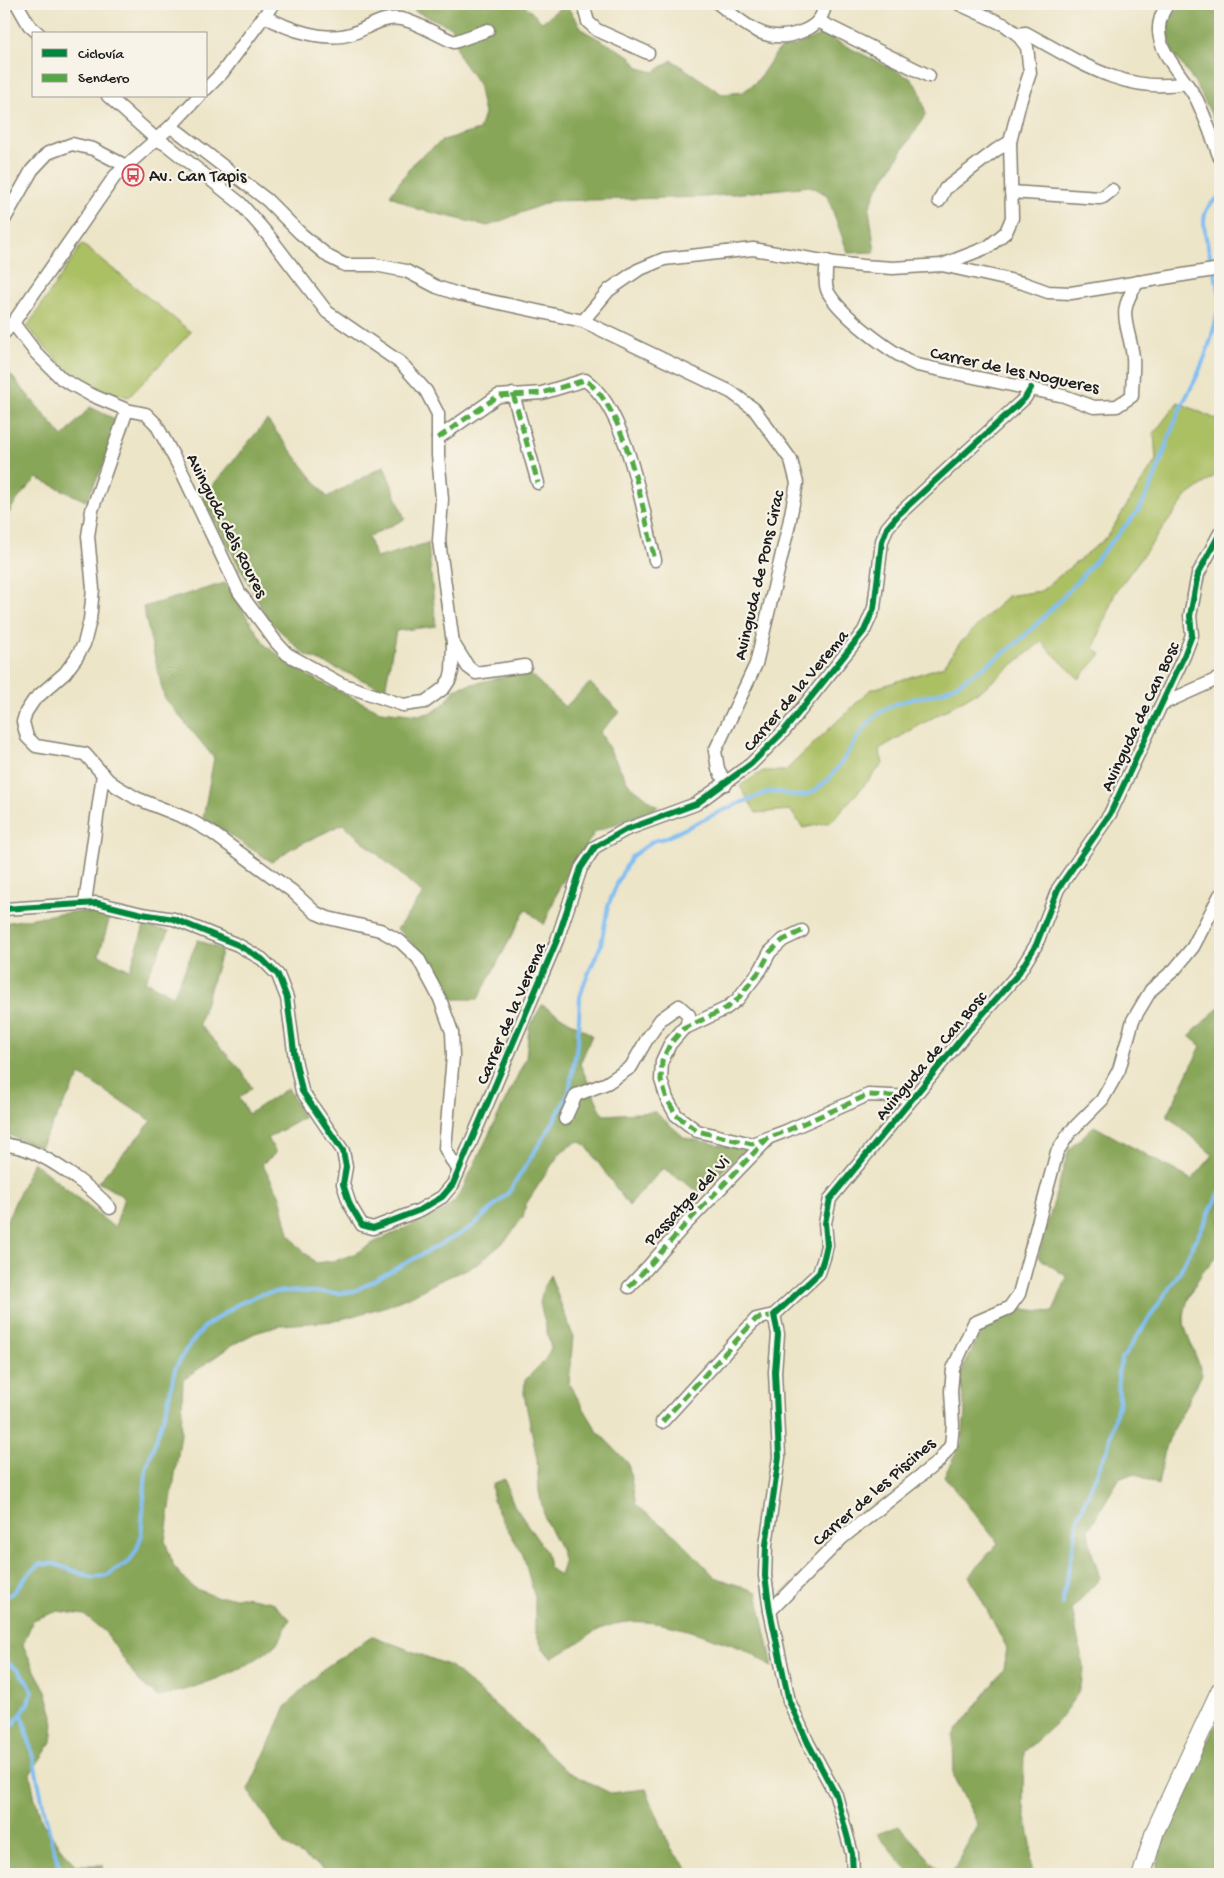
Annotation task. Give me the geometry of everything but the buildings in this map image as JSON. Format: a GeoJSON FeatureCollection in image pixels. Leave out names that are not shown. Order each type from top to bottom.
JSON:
{"type":"FeatureCollection","features":[{"type":"Feature","properties":{"kind":"street"},"geometry":{"type":"LineString","coordinates":[[17,4],[29,25],[37,32]]}},
{"type":"Feature","properties":{"kind":"street"},"geometry":{"type":"LineString","coordinates":[[208,87],[222,73],[273,4]]}},
{"type":"Feature","properties":{"kind":"street"},"geometry":{"type":"LineString","coordinates":[[583,4],[588,22],[597,30],[648,52]]}},
{"type":"Feature","properties":{"kind":"street"},"geometry":{"type":"LineString","coordinates":[[719,4],[753,30],[774,38],[804,31],[818,21],[826,4]]}},
{"type":"Feature","properties":{"kind":"street"},"geometry":{"type":"LineString","coordinates":[[942,265],[988,247],[1006,232],[1012,218],[1010,142],[1020,102],[1030,73],[1026,47],[1017,34],[1005,25],[959,4]]}},
{"type":"Feature","properties":{"kind":"street"},"geometry":{"type":"LineString","coordinates":[[1168,4],[1160,22],[1161,41],[1167,57],[1196,99],[1220,158]]}},
{"type":"Feature","properties":{"kind":"street"},"geometry":{"type":"LineString","coordinates":[[265,16],[280,25],[301,32],[339,36],[352,33],[383,20],[402,19],[454,42],[488,30]]}},
{"type":"Feature","properties":{"kind":"street"},"geometry":{"type":"LineString","coordinates":[[818,21],[929,76]]}},
{"type":"Feature","properties":{"kind":"street"},"geometry":{"type":"LineString","coordinates":[[1017,34],[1026,33],[1080,64],[1118,80],[1159,86],[1185,83]]}},
{"type":"Feature","properties":{"kind":"street"},"geometry":{"type":"LineString","coordinates":[[110,98],[156,139],[167,145],[228,194],[240,180]]}},
{"type":"Feature","properties":{"kind":"street"},"geometry":{"type":"LineString","coordinates":[[4,333],[13,323],[96,201],[116,176],[170,127],[197,98]]}},
{"type":"Feature","properties":{"kind":"street","name":"Avinguda de Pons Cirac"},"geometry":{"type":"LineString","coordinates":[[170,127],[267,200],[300,233],[329,257],[346,265],[375,265],[406,271],[437,287],[458,294],[583,321],[731,392],[754,409],[791,460],[797,483],[756,664],[715,751],[718,769],[726,784]]}},
{"type":"Feature","properties":{"kind":"street"},"geometry":{"type":"LineString","coordinates":[[938,200],[945,189],[996,150],[1010,142]]}},
{"type":"Feature","properties":{"kind":"street"},"geometry":{"type":"LineString","coordinates":[[4,220],[32,170],[48,153],[72,144],[93,149],[126,166]]}},
{"type":"Feature","properties":{"kind":"street"},"geometry":{"type":"LineString","coordinates":[[1011,192],[1100,198],[1112,190]]}},
{"type":"Feature","properties":{"kind":"street","name":"Avinguda dels Roures"},"geometry":{"type":"LineString","coordinates":[[13,323],[36,353],[62,379],[89,394],[127,410],[146,414],[156,424],[183,474],[239,592],[287,654],[341,684],[395,702],[412,705],[431,699],[447,684],[452,671],[453,643],[439,541],[442,499],[438,414],[426,391],[402,363],[327,312],[268,235],[240,203],[228,194]]}},
{"type":"Feature","properties":{"kind":"street"},"geometry":{"type":"LineString","coordinates":[[583,321],[609,290],[638,270],[664,259],[705,253],[754,249],[827,261],[893,268],[942,265],[1024,283],[1048,292],[1071,293],[1220,269]]}},
{"type":"Feature","properties":{"kind":"street","name":"Carrer de les Nogueres"},"geometry":{"type":"LineString","coordinates":[[827,261],[828,290],[839,307],[886,347],[906,360],[917,365],[1064,396],[1094,407],[1118,406],[1132,396],[1133,357],[1124,312],[1128,295],[1138,282]]}},
{"type":"Feature","properties":{"kind":"street"},"geometry":{"type":"LineString","coordinates":[[438,438],[498,396],[542,393],[585,380],[594,386],[604,400],[620,431],[634,473],[655,560]]}},
{"type":"Feature","properties":{"kind":"street","name":"Carrer de la Verema"},"geometry":{"type":"LineString","coordinates":[[4,909],[97,903],[142,914],[174,919],[238,945],[262,959],[278,975],[287,998],[294,1059],[302,1091],[343,1151],[346,1166],[343,1184],[350,1206],[362,1225],[374,1228],[420,1210],[442,1197],[453,1184],[557,940],[581,868],[595,847],[625,830],[696,804],[751,764],[783,732],[864,631],[875,601],[882,542],[891,523],[1025,398],[1031,388]]}},
{"type":"Feature","properties":{"kind":"street"},"geometry":{"type":"LineString","coordinates":[[513,394],[538,483]]}},
{"type":"Feature","properties":{"kind":"street"},"geometry":{"type":"LineString","coordinates":[[127,410],[91,518],[88,536],[93,589],[90,620],[84,644],[76,658],[34,700],[26,712],[23,722],[27,737],[36,746],[85,754],[102,774],[124,792],[188,819],[211,832],[292,891],[316,913],[328,918],[380,930],[401,942],[418,958],[440,999],[452,1032],[453,1056],[445,1148],[459,1170]]}},
{"type":"Feature","properties":{"kind":"street","name":"Avinguda de Can Bosc"},"geometry":{"type":"LineString","coordinates":[[774,1315],[819,1273],[826,1245],[824,1223],[830,1199],[1018,974],[1036,945],[1058,889],[1110,814],[1162,704],[1192,636],[1190,616],[1198,574],[1220,533]]}},
{"type":"Feature","properties":{"kind":"street","name":"Avinguda dels Roures"},"geometry":{"type":"LineString","coordinates":[[453,643],[468,666],[476,673],[525,666]]}},
{"type":"Feature","properties":{"kind":"street"},"geometry":{"type":"LineString","coordinates":[[1162,704],[1220,678]]}},
{"type":"Feature","properties":{"kind":"street"},"geometry":{"type":"LineString","coordinates":[[85,903],[102,774]]}},
{"type":"Feature","properties":{"kind":"street","name":"Carrer de les Piscines"},"geometry":{"type":"LineString","coordinates":[[770,1611],[842,1538],[939,1461],[951,1445],[954,1424],[951,1391],[953,1369],[974,1323],[1009,1308],[1019,1294],[1057,1152],[1070,1132],[1102,1100],[1119,1070],[1133,1020],[1151,990],[1194,947],[1220,895]]}},
{"type":"Feature","properties":{"kind":"street"},"geometry":{"type":"LineString","coordinates":[[802,931],[783,940],[770,952],[761,969],[737,1000],[725,1009],[686,1027],[670,1044],[662,1062],[661,1080],[667,1099],[676,1115],[697,1131],[752,1144],[868,1095],[914,1098]]}},
{"type":"Feature","properties":{"kind":"street"},"geometry":{"type":"LineString","coordinates":[[565,1119],[576,1095],[607,1083],[631,1067],[661,1019],[679,1006],[690,1015],[686,1027]]}},
{"type":"Feature","properties":{"kind":"street","name":"Passatge del Vi"},"geometry":{"type":"LineString","coordinates":[[629,1287],[769,1137]]}},
{"type":"Feature","properties":{"kind":"street"},"geometry":{"type":"LineString","coordinates":[[4,1144],[30,1150],[46,1159],[92,1191],[110,1208]]}},
{"type":"Feature","properties":{"kind":"street"},"geometry":{"type":"LineString","coordinates":[[662,1422],[756,1319],[774,1315],[778,1334],[775,1372],[779,1457],[766,1545],[765,1576],[770,1611],[789,1701],[808,1743],[836,1796],[852,1854],[853,1874]]}},
{"type":"Feature","properties":{"kind":"street"},"geometry":{"type":"LineString","coordinates":[[1142,1874],[1155,1831],[1220,1691]]}},
{"type":"Feature","properties":{"kind":"green space"},"geometry":{"type":"Polygon","coordinates":[[[411,4],[523,4],[542,22],[565,4],[584,31],[630,56],[639,68],[654,72],[672,60],[722,94],[743,92],[757,81],[779,49],[797,45],[822,34],[910,78],[919,89],[926,114],[876,191],[869,209],[875,252],[848,253],[827,195],[810,186],[705,197],[551,201],[488,226],[417,209],[390,195],[416,160],[443,140],[479,130],[484,114],[478,84],[460,58],[451,27],[415,11],[411,4]]]}},
{"type":"Feature","properties":{"kind":"green space"},"geometry":{"type":"Polygon","coordinates":[[[1183,4],[1220,4],[1220,131],[1194,81],[1173,53],[1166,24],[1183,4]]]}},
{"type":"Feature","properties":{"kind":"green space"},"geometry":{"type":"Polygon","coordinates":[[[82,244],[191,332],[129,397],[82,387],[27,327],[82,244]]]}},
{"type":"Feature","properties":{"kind":"green space"},"geometry":{"type":"Polygon","coordinates":[[[4,367],[63,437],[90,407],[119,421],[106,460],[86,501],[37,478],[13,505],[4,525],[4,367]]]}},
{"type":"Feature","properties":{"kind":"green space"},"geometry":{"type":"Polygon","coordinates":[[[1178,402],[1220,421],[1220,472],[1187,496],[1115,593],[1094,648],[1101,654],[1079,679],[1041,642],[984,688],[879,749],[883,764],[831,822],[803,828],[790,810],[756,813],[740,786],[763,771],[785,771],[870,690],[944,666],[960,643],[1007,596],[1041,591],[1106,538],[1156,460],[1154,433],[1178,402]]]}},
{"type":"Feature","properties":{"kind":"green space"},"geometry":{"type":"Polygon","coordinates":[[[267,420],[327,497],[384,466],[405,519],[368,537],[376,558],[428,543],[436,626],[396,631],[385,690],[304,654],[268,619],[202,498],[267,420]]]}},
{"type":"Feature","properties":{"kind":"green space"},"geometry":{"type":"Polygon","coordinates":[[[225,583],[266,646],[310,677],[380,711],[421,715],[433,712],[445,703],[456,688],[527,671],[565,707],[590,683],[620,712],[600,732],[628,783],[658,807],[595,832],[560,886],[544,925],[526,909],[478,999],[448,999],[434,970],[421,951],[397,929],[423,894],[343,824],[292,848],[272,862],[203,818],[214,758],[164,697],[143,607],[225,583]]]}},
{"type":"Feature","properties":{"kind":"green space"},"geometry":{"type":"Polygon","coordinates":[[[78,912],[97,913],[110,917],[99,955],[130,970],[144,926],[169,931],[145,981],[173,996],[198,940],[222,950],[199,1024],[241,1070],[252,1088],[239,1098],[248,1114],[288,1088],[303,1118],[268,1138],[276,1153],[262,1164],[280,1196],[289,1234],[297,1245],[316,1263],[338,1260],[356,1253],[375,1242],[442,1211],[454,1202],[461,1192],[526,1058],[529,1027],[542,1005],[592,1035],[580,1064],[603,1115],[655,1112],[685,1138],[745,1150],[699,1192],[663,1168],[629,1206],[585,1144],[578,1141],[561,1152],[526,1204],[523,1217],[506,1240],[478,1264],[387,1306],[335,1321],[282,1325],[255,1333],[232,1345],[183,1380],[181,1434],[165,1541],[174,1567],[192,1587],[216,1597],[245,1597],[272,1602],[290,1619],[277,1643],[252,1661],[221,1677],[158,1697],[138,1680],[105,1632],[84,1615],[58,1611],[33,1620],[23,1645],[46,1691],[53,1716],[52,1742],[30,1774],[35,1799],[43,1824],[75,1865],[103,1865],[104,1874],[4,1874],[4,1219],[7,1220],[33,1162],[115,1228],[124,1197],[98,1182],[152,1121],[80,1075],[40,1147],[4,1133],[4,923],[78,912]]]}},
{"type":"Feature","properties":{"kind":"green space"},"geometry":{"type":"Polygon","coordinates":[[[1220,1006],[1220,1254],[1213,1260],[1194,1287],[1189,1297],[1184,1318],[1185,1327],[1202,1374],[1169,1439],[1158,1485],[1134,1473],[1119,1479],[1088,1530],[1091,1549],[1100,1578],[1072,1609],[1084,1670],[1078,1693],[1058,1721],[1024,1752],[1023,1802],[1031,1844],[1032,1874],[951,1874],[978,1824],[954,1778],[953,1736],[1004,1669],[1007,1648],[969,1576],[998,1543],[944,1476],[962,1442],[965,1411],[960,1375],[982,1329],[1021,1309],[1053,1312],[1067,1277],[1038,1257],[1069,1149],[1094,1126],[1192,1180],[1213,1155],[1167,1116],[1201,1046],[1189,1036],[1220,1006]]]}},
{"type":"Feature","properties":{"kind":"green space"},"geometry":{"type":"Polygon","coordinates":[[[550,1275],[573,1336],[569,1384],[598,1432],[628,1463],[636,1505],[677,1537],[715,1577],[757,1592],[773,1667],[737,1646],[675,1627],[645,1622],[615,1624],[600,1629],[551,1658],[542,1647],[535,1631],[535,1598],[523,1555],[500,1516],[493,1500],[492,1485],[504,1479],[514,1505],[546,1552],[549,1567],[560,1576],[564,1562],[559,1546],[545,1520],[539,1491],[537,1459],[524,1394],[525,1380],[545,1360],[551,1348],[540,1303],[543,1289],[550,1275]]]}},
{"type":"Feature","properties":{"kind":"green space"},"geometry":{"type":"Polygon","coordinates":[[[373,1636],[450,1666],[525,1731],[566,1771],[610,1793],[646,1789],[671,1849],[692,1874],[332,1874],[284,1844],[248,1790],[287,1705],[326,1667],[373,1636]]]}},
{"type":"Feature","properties":{"kind":"green space"},"geometry":{"type":"Polygon","coordinates":[[[1220,1716],[1220,1874],[1155,1874],[1160,1854],[1175,1814],[1220,1716]]]}},
{"type":"Feature","properties":{"kind":"green space"},"geometry":{"type":"Polygon","coordinates":[[[899,1826],[943,1874],[911,1874],[877,1834],[899,1826]]]}},
{"type":"Feature","properties":{"kind":"waterway"},"geometry":{"type":"LineString","coordinates":[[1220,196],[1208,208],[1204,221],[1220,296]]}},
{"type":"Feature","properties":{"kind":"waterway"},"geometry":{"type":"LineString","coordinates":[[4,1598],[14,1592],[30,1572],[40,1564],[54,1564],[94,1578],[107,1575],[130,1561],[141,1537],[146,1469],[167,1407],[175,1369],[185,1351],[204,1327],[238,1304],[261,1294],[286,1291],[353,1292],[472,1227],[509,1192],[554,1121],[569,1092],[578,1039],[580,997],[601,945],[608,906],[619,879],[631,857],[653,841],[665,838],[729,807],[764,793],[774,792],[795,796],[810,793],[831,777],[861,733],[878,714],[896,704],[947,690],[956,685],[1004,653],[1034,627],[1095,561],[1138,511],[1145,500],[1180,409],[1205,358],[1220,299]]}},
{"type":"Feature","properties":{"kind":"waterway"},"geometry":{"type":"LineString","coordinates":[[1062,1604],[1078,1518],[1108,1447],[1119,1401],[1118,1372],[1122,1359],[1178,1275],[1220,1192]]}},
{"type":"Feature","properties":{"kind":"waterway"},"geometry":{"type":"LineString","coordinates":[[4,1660],[19,1671],[33,1691],[22,1714],[4,1733]]}},
{"type":"Feature","properties":{"kind":"waterway"},"geometry":{"type":"LineString","coordinates":[[22,1714],[50,1835],[62,1874]]}},
{"type":"Feature","properties":{"kind":"marked path"},"geometry":{"type":"LineString","coordinates":[[438,438],[498,396],[542,393],[585,380],[600,394],[612,413],[622,437],[639,489],[655,560]]}},
{"type":"Feature","properties":{"kind":"marked path"},"geometry":{"type":"LineString","coordinates":[[513,394],[538,483]]}},
{"type":"Feature","properties":{"kind":"marked path"},"geometry":{"type":"LineString","coordinates":[[802,931],[783,940],[770,952],[761,969],[737,1000],[725,1009],[683,1029],[670,1044],[662,1061],[661,1080],[667,1099],[676,1115],[697,1131],[752,1144],[868,1095],[914,1097]]}},
{"type":"Feature","properties":{"kind":"marked path"},"geometry":{"type":"LineString","coordinates":[[629,1287],[767,1139]]}},
{"type":"Feature","properties":{"kind":"marked path"},"geometry":{"type":"LineString","coordinates":[[662,1422],[756,1319],[774,1315]]}},
{"type":"Feature","properties":{"kind":"cycle path"},"geometry":{"type":"LineString","coordinates":[[4,909],[97,903],[142,914],[174,919],[238,945],[262,959],[278,975],[287,998],[295,1059],[302,1091],[343,1151],[346,1167],[343,1184],[350,1205],[362,1225],[373,1228],[420,1210],[442,1197],[453,1184],[557,940],[581,868],[595,847],[625,830],[696,804],[751,764],[783,732],[864,631],[874,608],[882,541],[887,528],[898,515],[1025,398],[1031,388]]}},
{"type":"Feature","properties":{"kind":"cycle path"},"geometry":{"type":"LineString","coordinates":[[853,1874],[852,1854],[836,1795],[808,1743],[789,1701],[770,1611],[765,1576],[766,1545],[779,1457],[775,1372],[778,1334],[774,1315],[819,1273],[827,1245],[825,1223],[830,1199],[967,1032],[1018,974],[1036,945],[1058,889],[1110,814],[1184,656],[1192,635],[1190,616],[1198,574],[1220,533]]}},
{"type":"Feature","properties":{"kind":"place","name":"Av. Can Tapis"},"geometry":{"type":"Point","coordinates":[133,175]}}]}
